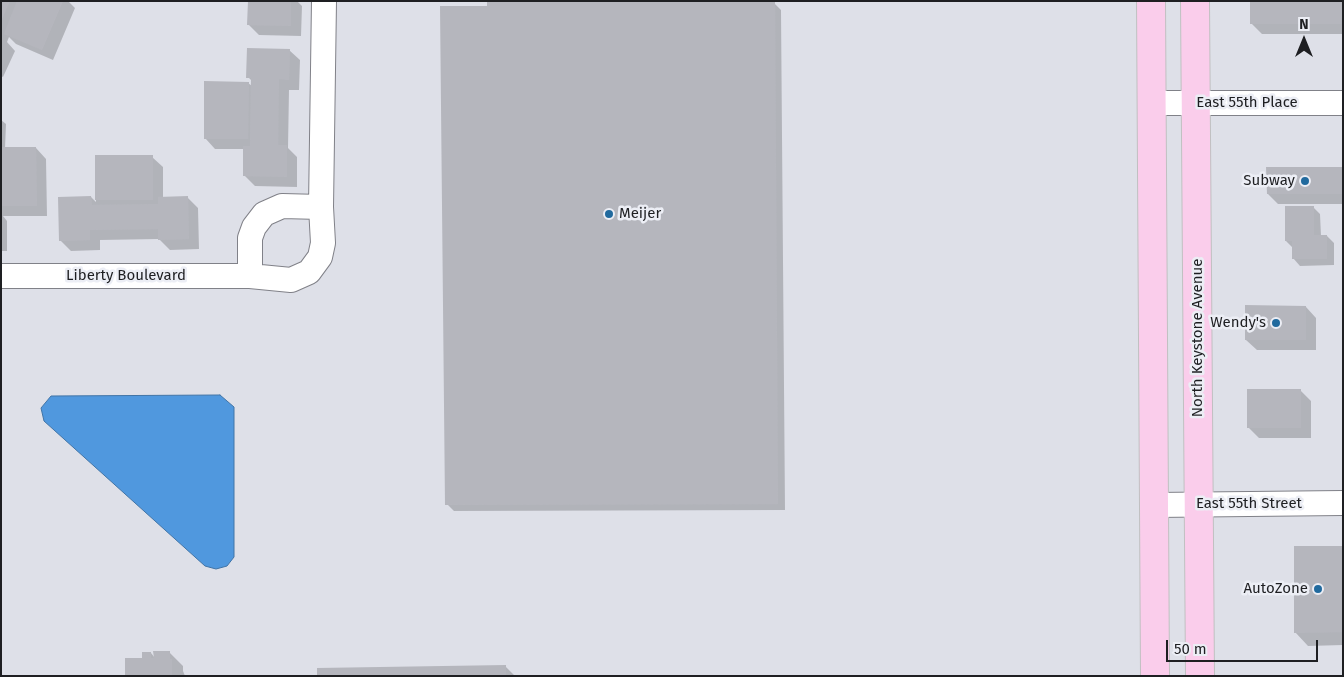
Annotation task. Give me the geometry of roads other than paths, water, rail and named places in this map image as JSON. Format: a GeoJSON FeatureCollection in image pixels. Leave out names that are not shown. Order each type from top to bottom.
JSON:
{"type":"FeatureCollection","features":[{"type":"Feature","properties":{"kind":"main road"},"geometry":{"type":"LineString","coordinates":[[1151,1],[1155,676]]}},
{"type":"Feature","properties":{"kind":"main road","name":"North Keystone Avenue"},"geometry":{"type":"LineString","coordinates":[[1194,1],[1200,676]]}},
{"type":"Feature","properties":{"kind":"street","name":"Liberty Boulevard"},"geometry":{"type":"LineString","coordinates":[[1,276],[250,276],[291,280],[309,272],[318,262],[323,243],[321,207],[324,1]]}},
{"type":"Feature","properties":{"kind":"street","name":"East 55th Place"},"geometry":{"type":"LineString","coordinates":[[1152,103],[1343,103]]}},
{"type":"Feature","properties":{"kind":"street"},"geometry":{"type":"LineString","coordinates":[[250,276],[250,238],[254,227],[264,214],[282,206],[321,207]]}},
{"type":"Feature","properties":{"kind":"street","name":"East 55th Street"},"geometry":{"type":"LineString","coordinates":[[1155,505],[1343,503]]}},
{"type":"Feature","properties":{"kind":"water"},"geometry":{"type":"Polygon","coordinates":[[[220,395],[234,407],[234,557],[227,566],[216,569],[205,566],[44,421],[41,408],[51,396],[220,395]]]}},
{"type":"Feature","properties":{"kind":"place","name":"Subway"},"geometry":{"type":"Point","coordinates":[1305,181]}},
{"type":"Feature","properties":{"kind":"place","name":"Meijer"},"geometry":{"type":"Point","coordinates":[609,214]}},
{"type":"Feature","properties":{"kind":"place","name":"Wendy's"},"geometry":{"type":"Point","coordinates":[1276,323]}},
{"type":"Feature","properties":{"kind":"place","name":"AutoZone"},"geometry":{"type":"Point","coordinates":[1318,589]}}]}
